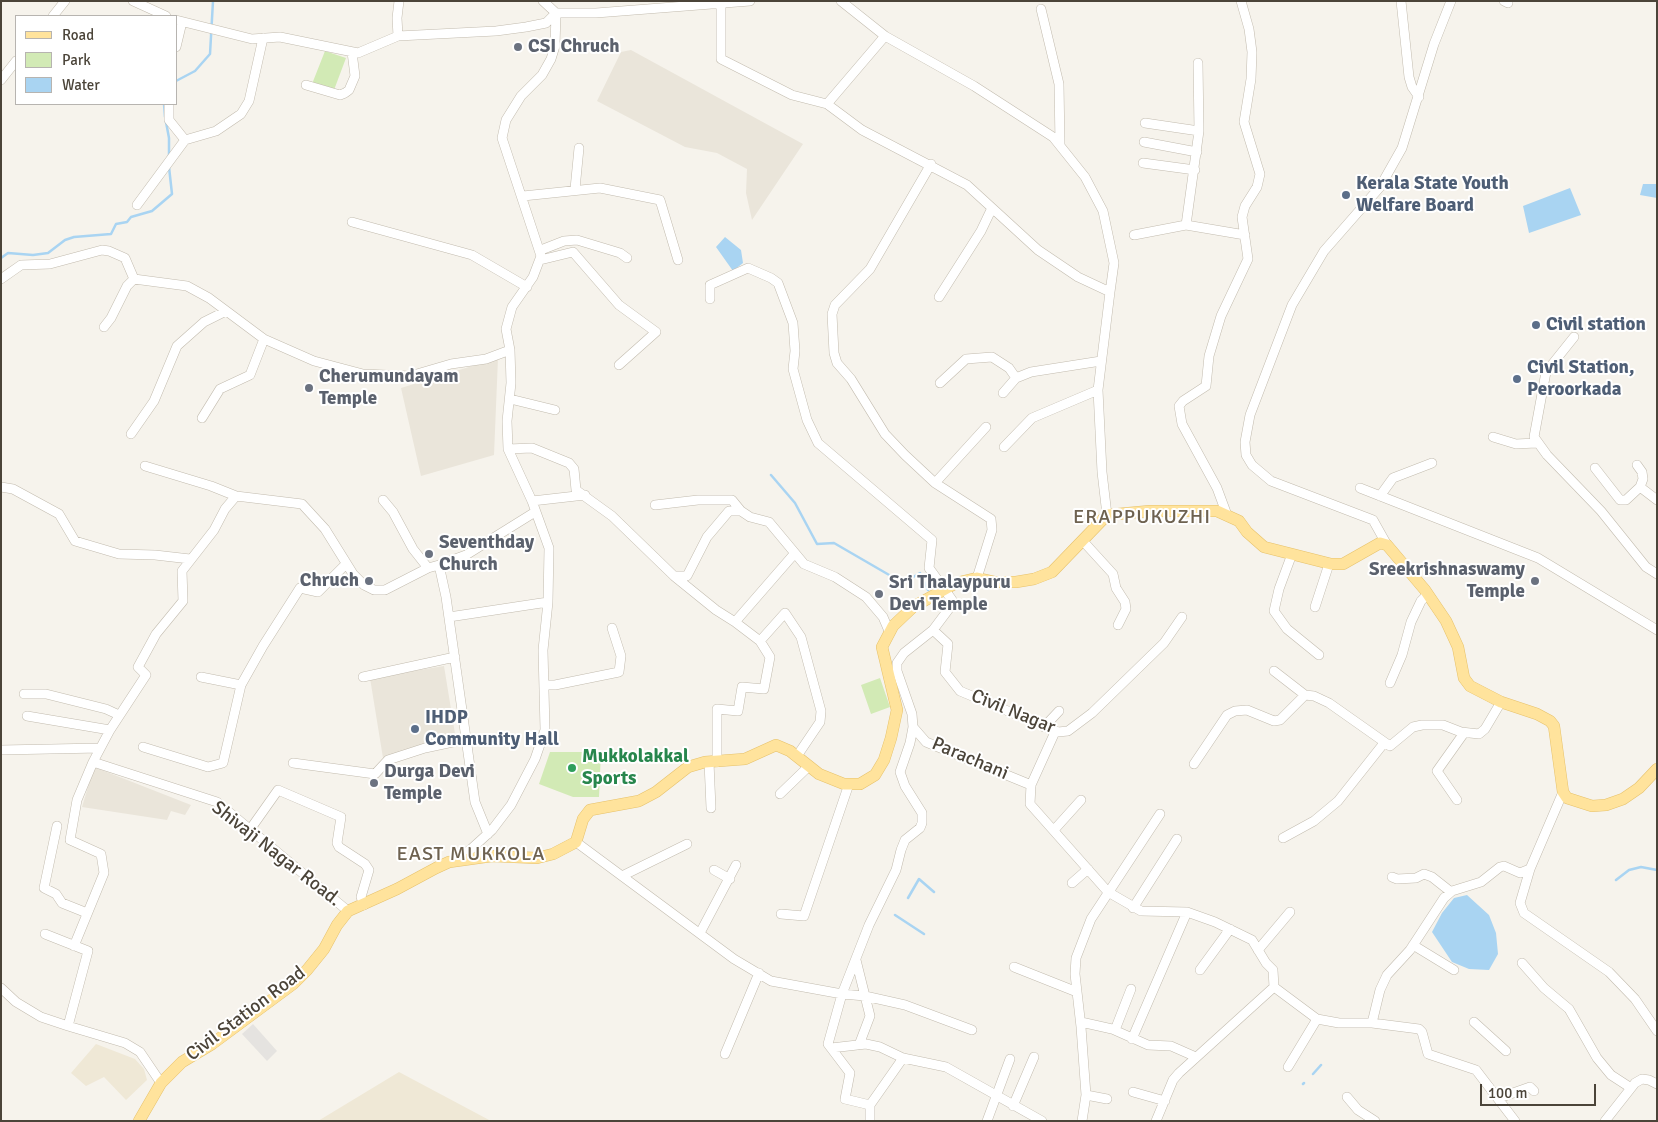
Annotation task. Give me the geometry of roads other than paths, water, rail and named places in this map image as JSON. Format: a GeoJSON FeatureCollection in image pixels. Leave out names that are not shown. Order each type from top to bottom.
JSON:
{"type":"FeatureCollection","features":[{"type":"Feature","properties":{"kind":"main road"},"geometry":{"type":"LineString","coordinates":[[348,911],[364,905],[449,862],[492,856],[537,858],[553,854],[576,842],[583,819],[590,810],[639,801],[656,792],[688,768],[713,762],[745,759],[776,745],[782,746],[797,756],[808,767],[828,779],[849,784],[860,784],[875,775],[891,738],[897,710],[882,647],[889,631],[913,608],[944,588],[977,578],[995,582],[1034,579],[1052,572],[1107,515],[1189,510],[1217,511],[1239,521],[1259,543],[1328,564],[1343,564],[1380,543],[1387,545],[1428,594],[1446,621],[1458,647],[1464,678],[1470,686],[1501,702],[1537,714],[1550,721],[1554,726],[1563,792],[1567,798],[1583,804],[1606,805],[1623,799],[1639,788],[1657,769]]}},
{"type":"Feature","properties":{"kind":"main road","name":"Civil Station Road"},"geometry":{"type":"LineString","coordinates":[[139,1121],[161,1083],[182,1062],[212,1044],[293,984],[324,949],[337,925],[348,911]]}},
{"type":"Feature","properties":{"kind":"street"},"geometry":{"type":"LineString","coordinates":[[54,15],[65,1]]}},
{"type":"Feature","properties":{"kind":"street"},"geometry":{"type":"LineString","coordinates":[[398,36],[397,18],[399,1]]}},
{"type":"Feature","properties":{"kind":"street"},"geometry":{"type":"LineString","coordinates":[[543,1],[556,13],[596,13],[750,1]]}},
{"type":"Feature","properties":{"kind":"street"},"geometry":{"type":"LineString","coordinates":[[841,1],[885,36],[974,86],[1053,137],[1085,177],[1103,211],[1114,264],[1098,390],[1102,472],[1107,515]]}},
{"type":"Feature","properties":{"kind":"street"},"geometry":{"type":"LineString","coordinates":[[1227,514],[1217,488],[1182,424],[1179,406],[1183,401],[1206,386],[1210,356],[1221,316],[1248,260],[1242,217],[1245,206],[1257,187],[1260,174],[1244,122],[1251,79],[1252,52],[1249,30],[1241,1]]}},
{"type":"Feature","properties":{"kind":"street"},"geometry":{"type":"LineString","coordinates":[[1401,1],[1409,76],[1412,87],[1419,96]]}},
{"type":"Feature","properties":{"kind":"street"},"geometry":{"type":"LineString","coordinates":[[1387,545],[1373,520],[1271,481],[1252,465],[1246,455],[1245,442],[1255,399],[1292,305],[1324,251],[1380,187],[1402,148],[1451,1]]}},
{"type":"Feature","properties":{"kind":"street"},"geometry":{"type":"LineString","coordinates":[[135,2],[164,15]]}},
{"type":"Feature","properties":{"kind":"street"},"geometry":{"type":"LineString","coordinates":[[721,3],[722,59],[792,95],[826,104],[862,130],[931,164],[967,185],[1038,250],[1078,277],[1110,292]]}},
{"type":"Feature","properties":{"kind":"street"},"geometry":{"type":"LineString","coordinates":[[1041,9],[1059,84],[1060,145]]}},
{"type":"Feature","properties":{"kind":"street"},"geometry":{"type":"LineString","coordinates":[[179,21],[252,39],[280,37],[358,53],[398,36],[496,31],[546,23],[556,13]]}},
{"type":"Feature","properties":{"kind":"street"},"geometry":{"type":"LineString","coordinates":[[449,862],[470,850],[488,834],[510,805],[535,758],[545,730],[543,650],[548,602],[549,548],[532,501],[508,449],[507,422],[510,399],[510,350],[506,338],[507,321],[512,307],[527,287],[540,260],[541,250],[502,138],[506,120],[521,96],[542,75],[551,59],[555,46],[556,13]]}},
{"type":"Feature","properties":{"kind":"street"},"geometry":{"type":"LineString","coordinates":[[826,104],[885,36]]}},
{"type":"Feature","properties":{"kind":"street"},"geometry":{"type":"LineString","coordinates":[[137,206],[185,140],[216,131],[241,114],[249,101],[263,38]]}},
{"type":"Feature","properties":{"kind":"street"},"geometry":{"type":"LineString","coordinates":[[306,85],[340,95],[345,93],[349,90],[355,76],[352,52]]}},
{"type":"Feature","properties":{"kind":"street"},"geometry":{"type":"LineString","coordinates":[[1,80],[15,62]]}},
{"type":"Feature","properties":{"kind":"street"},"geometry":{"type":"LineString","coordinates":[[1186,225],[1198,152],[1198,63]]}},
{"type":"Feature","properties":{"kind":"street"},"geometry":{"type":"LineString","coordinates":[[169,105],[169,120],[185,140]]}},
{"type":"Feature","properties":{"kind":"street"},"geometry":{"type":"LineString","coordinates":[[1145,123],[1199,131]]}},
{"type":"Feature","properties":{"kind":"street"},"geometry":{"type":"LineString","coordinates":[[1144,142],[1198,152]]}},
{"type":"Feature","properties":{"kind":"street"},"geometry":{"type":"LineString","coordinates":[[576,189],[579,148]]}},
{"type":"Feature","properties":{"kind":"street"},"geometry":{"type":"LineString","coordinates":[[1143,163],[1195,170]]}},
{"type":"Feature","properties":{"kind":"street"},"geometry":{"type":"LineString","coordinates":[[931,164],[870,269],[835,305],[832,314],[834,353],[837,363],[851,379],[885,434],[936,482],[992,520],[992,530],[977,578]]}},
{"type":"Feature","properties":{"kind":"street"},"geometry":{"type":"LineString","coordinates":[[522,196],[600,188],[660,200],[678,260]]}},
{"type":"Feature","properties":{"kind":"street"},"geometry":{"type":"LineString","coordinates":[[939,297],[981,231],[992,208]]}},
{"type":"Feature","properties":{"kind":"street"},"geometry":{"type":"LineString","coordinates":[[352,222],[472,255],[527,287]]}},
{"type":"Feature","properties":{"kind":"street"},"geometry":{"type":"LineString","coordinates":[[1134,235],[1186,225],[1245,235]]}},
{"type":"Feature","properties":{"kind":"street"},"geometry":{"type":"LineString","coordinates":[[541,250],[564,241],[577,240],[620,253],[627,258]]}},
{"type":"Feature","properties":{"kind":"street"},"geometry":{"type":"LineString","coordinates":[[1,279],[21,265],[50,264],[102,250],[115,252],[125,258],[134,280]]}},
{"type":"Feature","properties":{"kind":"street"},"geometry":{"type":"LineString","coordinates":[[540,260],[573,252],[619,304],[656,332],[619,365]]}},
{"type":"Feature","properties":{"kind":"street"},"geometry":{"type":"LineString","coordinates":[[710,299],[710,285],[748,268],[778,283],[793,323],[795,351],[793,369],[807,420],[818,444],[932,540],[929,568],[952,600],[951,606],[932,630],[904,652],[897,664],[897,671],[912,714],[913,727],[910,743],[900,772],[905,786],[922,813],[922,823],[920,828],[905,840],[896,870],[842,994],[829,1040],[831,1048],[850,1074],[845,1099],[870,1105]]}},
{"type":"Feature","properties":{"kind":"street"},"geometry":{"type":"LineString","coordinates":[[104,327],[111,318],[127,286],[134,280],[187,286],[226,311],[264,339],[314,361],[363,374],[410,376],[451,364],[486,358],[510,350]]}},
{"type":"Feature","properties":{"kind":"street"},"geometry":{"type":"LineString","coordinates":[[131,434],[154,401],[177,346],[204,322],[226,311]]}},
{"type":"Feature","properties":{"kind":"street"},"geometry":{"type":"LineString","coordinates":[[1574,337],[1546,372],[1533,432],[1536,442],[1601,511],[1646,567],[1657,574]]}},
{"type":"Feature","properties":{"kind":"street"},"geometry":{"type":"LineString","coordinates":[[202,418],[220,389],[250,376],[264,339]]}},
{"type":"Feature","properties":{"kind":"street"},"geometry":{"type":"LineString","coordinates":[[940,383],[966,359],[992,357],[1009,368],[1016,378]]}},
{"type":"Feature","properties":{"kind":"street"},"geometry":{"type":"LineString","coordinates":[[1002,393],[1016,378],[1031,372],[1101,361]]}},
{"type":"Feature","properties":{"kind":"street"},"geometry":{"type":"LineString","coordinates":[[1004,447],[1032,418],[1098,390]]}},
{"type":"Feature","properties":{"kind":"street"},"geometry":{"type":"LineString","coordinates":[[510,399],[556,410]]}},
{"type":"Feature","properties":{"kind":"street"},"geometry":{"type":"LineString","coordinates":[[936,482],[986,427]]}},
{"type":"Feature","properties":{"kind":"street"},"geometry":{"type":"LineString","coordinates":[[1493,437],[1516,444],[1536,442]]}},
{"type":"Feature","properties":{"kind":"street"},"geometry":{"type":"LineString","coordinates":[[508,449],[532,448],[569,462],[574,469],[576,490],[633,534],[674,576],[760,642],[770,657],[764,689],[742,687],[738,712],[717,710],[711,808]]}},
{"type":"Feature","properties":{"kind":"street"},"geometry":{"type":"LineString","coordinates":[[1380,496],[1393,478],[1432,463]]}},
{"type":"Feature","properties":{"kind":"street"},"geometry":{"type":"LineString","coordinates":[[1595,468],[1620,500],[1626,500],[1640,487],[1643,479],[1642,472],[1637,465]]}},
{"type":"Feature","properties":{"kind":"street"},"geometry":{"type":"LineString","coordinates":[[145,466],[211,486],[236,496],[302,504],[325,529],[346,564],[364,585],[374,590],[385,590],[428,568],[466,555],[535,512]]}},
{"type":"Feature","properties":{"kind":"street"},"geometry":{"type":"LineString","coordinates":[[1,487],[13,489],[59,514],[75,541],[119,554],[156,555],[190,559]]}},
{"type":"Feature","properties":{"kind":"street"},"geometry":{"type":"LineString","coordinates":[[1640,487],[1657,500]]}},
{"type":"Feature","properties":{"kind":"street"},"geometry":{"type":"LineString","coordinates":[[1360,488],[1538,558],[1657,630]]}},
{"type":"Feature","properties":{"kind":"street"},"geometry":{"type":"LineString","coordinates":[[74,946],[104,873],[101,854],[70,840],[77,800],[100,748],[119,715],[146,675],[138,667],[156,634],[183,601],[182,571],[214,530],[225,509],[236,496]]}},
{"type":"Feature","properties":{"kind":"street"},"geometry":{"type":"LineString","coordinates":[[532,501],[585,496]]}},
{"type":"Feature","properties":{"kind":"street"},"geometry":{"type":"LineString","coordinates":[[384,500],[394,512],[413,548],[428,568]]}},
{"type":"Feature","properties":{"kind":"street"},"geometry":{"type":"LineString","coordinates":[[654,505],[698,500],[732,500],[741,511],[769,522],[804,564],[835,576],[866,598],[883,617],[889,631]]}},
{"type":"Feature","properties":{"kind":"street"},"geometry":{"type":"LineString","coordinates":[[674,576],[686,576],[708,537],[729,512],[741,511]]}},
{"type":"Feature","properties":{"kind":"street"},"geometry":{"type":"LineString","coordinates":[[1082,540],[1112,574],[1116,588],[1125,602],[1126,609],[1118,625]]}},
{"type":"Feature","properties":{"kind":"street"},"geometry":{"type":"LineString","coordinates":[[735,622],[795,553]]}},
{"type":"Feature","properties":{"kind":"street"},"geometry":{"type":"LineString","coordinates":[[1292,554],[1278,589],[1274,611],[1287,629],[1319,655]]}},
{"type":"Feature","properties":{"kind":"street"},"geometry":{"type":"LineString","coordinates":[[142,747],[208,767],[220,766],[223,763],[231,736],[241,685],[263,646],[300,588],[318,592],[346,564]]}},
{"type":"Feature","properties":{"kind":"street"},"geometry":{"type":"LineString","coordinates":[[1315,607],[1328,564]]}},
{"type":"Feature","properties":{"kind":"street"},"geometry":{"type":"LineString","coordinates":[[439,565],[449,617],[475,802],[488,834]]}},
{"type":"Feature","properties":{"kind":"street"},"geometry":{"type":"LineString","coordinates":[[1390,683],[1402,655],[1411,622],[1421,601],[1428,594]]}},
{"type":"Feature","properties":{"kind":"street"},"geometry":{"type":"LineString","coordinates":[[449,617],[548,602]]}},
{"type":"Feature","properties":{"kind":"street"},"geometry":{"type":"LineString","coordinates":[[760,642],[785,613],[801,637],[821,711],[820,722],[797,756]]}},
{"type":"Feature","properties":{"kind":"street","name":"Civil Nagar"},"geometry":{"type":"LineString","coordinates":[[932,630],[948,644],[945,672],[960,691],[1018,714],[1055,732],[1068,731],[1092,713],[1164,643],[1182,617]]}},
{"type":"Feature","properties":{"kind":"street"},"geometry":{"type":"LineString","coordinates":[[545,684],[565,684],[618,672],[621,656],[612,628]]}},
{"type":"Feature","properties":{"kind":"street"},"geometry":{"type":"LineString","coordinates":[[363,677],[455,657]]}},
{"type":"Feature","properties":{"kind":"street"},"geometry":{"type":"LineString","coordinates":[[1274,670],[1304,695],[1314,696],[1329,703],[1390,746],[1413,727],[1422,725],[1443,725],[1464,733],[1479,734],[1485,729],[1501,702]]}},
{"type":"Feature","properties":{"kind":"street"},"geometry":{"type":"LineString","coordinates":[[201,677],[241,685]]}},
{"type":"Feature","properties":{"kind":"street"},"geometry":{"type":"LineString","coordinates":[[24,694],[46,694],[106,709],[119,715]]}},
{"type":"Feature","properties":{"kind":"street"},"geometry":{"type":"LineString","coordinates":[[1194,764],[1227,715],[1235,711],[1246,710],[1274,721],[1280,720],[1304,695]]}},
{"type":"Feature","properties":{"kind":"street"},"geometry":{"type":"LineString","coordinates":[[1044,727],[1059,711]]}},
{"type":"Feature","properties":{"kind":"street"},"geometry":{"type":"LineString","coordinates":[[27,716],[110,730]]}},
{"type":"Feature","properties":{"kind":"street","name":"Parachani"},"geometry":{"type":"LineString","coordinates":[[913,727],[926,742],[1031,785]]}},
{"type":"Feature","properties":{"kind":"street"},"geometry":{"type":"LineString","coordinates":[[1055,732],[1031,785],[1030,804],[1108,892],[1141,912],[1187,912],[1252,940],[1273,970],[1274,987],[1317,1019],[1339,1023],[1372,1023],[1419,1029],[1422,1032],[1428,1054],[1476,1070],[1515,1121]]}},
{"type":"Feature","properties":{"kind":"street"},"geometry":{"type":"LineString","coordinates":[[1457,800],[1437,771],[1464,733]]}},
{"type":"Feature","properties":{"kind":"street"},"geometry":{"type":"LineString","coordinates":[[293,763],[375,774],[388,760],[425,748],[467,739]]}},
{"type":"Feature","properties":{"kind":"street"},"geometry":{"type":"LineString","coordinates":[[1283,838],[1314,821],[1338,801],[1384,743]]}},
{"type":"Feature","properties":{"kind":"street"},"geometry":{"type":"LineString","coordinates":[[1,750],[100,748]]}},
{"type":"Feature","properties":{"kind":"street","name":"Shivaji Nagar Road."},"geometry":{"type":"LineString","coordinates":[[93,762],[216,802],[348,911]]}},
{"type":"Feature","properties":{"kind":"street"},"geometry":{"type":"LineString","coordinates":[[780,794],[808,767]]}},
{"type":"Feature","properties":{"kind":"street"},"geometry":{"type":"LineString","coordinates":[[781,914],[804,916],[849,784]]}},
{"type":"Feature","properties":{"kind":"street"},"geometry":{"type":"LineString","coordinates":[[249,831],[278,790],[341,817],[337,843],[339,847],[365,864],[369,870],[361,897],[364,905]]}},
{"type":"Feature","properties":{"kind":"street"},"geometry":{"type":"LineString","coordinates":[[1563,792],[1530,869],[1520,903],[1524,913],[1609,972],[1635,999],[1657,1031]]}},
{"type":"Feature","properties":{"kind":"street"},"geometry":{"type":"LineString","coordinates":[[1054,830],[1081,800]]}},
{"type":"Feature","properties":{"kind":"street"},"geometry":{"type":"LineString","coordinates":[[1082,1121],[1086,1095],[1076,958],[1091,919],[1160,814]]}},
{"type":"Feature","properties":{"kind":"street"},"geometry":{"type":"LineString","coordinates":[[57,826],[44,888],[56,894],[62,903],[87,913]]}},
{"type":"Feature","properties":{"kind":"street"},"geometry":{"type":"LineString","coordinates":[[1133,908],[1177,839]]}},
{"type":"Feature","properties":{"kind":"street"},"geometry":{"type":"LineString","coordinates":[[576,842],[734,959],[771,981],[842,994],[865,996],[905,1006],[972,1030]]}},
{"type":"Feature","properties":{"kind":"street"},"geometry":{"type":"LineString","coordinates":[[622,876],[687,844]]}},
{"type":"Feature","properties":{"kind":"street"},"geometry":{"type":"LineString","coordinates":[[700,933],[736,865]]}},
{"type":"Feature","properties":{"kind":"street"},"geometry":{"type":"LineString","coordinates":[[1372,1023],[1377,999],[1387,975],[1413,945],[1444,898],[1451,892],[1481,882],[1500,867],[1504,866],[1520,873],[1530,869]]}},
{"type":"Feature","properties":{"kind":"street"},"geometry":{"type":"LineString","coordinates":[[1072,883],[1088,869]]}},
{"type":"Feature","properties":{"kind":"street"},"geometry":{"type":"LineString","coordinates":[[714,870],[730,879]]}},
{"type":"Feature","properties":{"kind":"street"},"geometry":{"type":"LineString","coordinates":[[1392,877],[1397,879],[1416,878],[1424,874],[1438,881],[1451,892]]}},
{"type":"Feature","properties":{"kind":"street"},"geometry":{"type":"LineString","coordinates":[[1132,1039],[1187,912]]}},
{"type":"Feature","properties":{"kind":"street"},"geometry":{"type":"LineString","coordinates":[[1258,950],[1290,912]]}},
{"type":"Feature","properties":{"kind":"street"},"geometry":{"type":"LineString","coordinates":[[1200,970],[1230,929]]}},
{"type":"Feature","properties":{"kind":"street"},"geometry":{"type":"LineString","coordinates":[[45,934],[88,952],[68,1026]]}},
{"type":"Feature","properties":{"kind":"street"},"geometry":{"type":"LineString","coordinates":[[1413,945],[1454,970]]}},
{"type":"Feature","properties":{"kind":"street"},"geometry":{"type":"LineString","coordinates":[[856,960],[870,1016],[859,1045]]}},
{"type":"Feature","properties":{"kind":"street"},"geometry":{"type":"LineString","coordinates":[[1522,963],[1544,988],[1569,1009],[1597,1058],[1611,1074],[1631,1088]]}},
{"type":"Feature","properties":{"kind":"street"},"geometry":{"type":"LineString","coordinates":[[1014,967],[1077,992]]}},
{"type":"Feature","properties":{"kind":"street"},"geometry":{"type":"LineString","coordinates":[[725,1054],[759,974]]}},
{"type":"Feature","properties":{"kind":"street"},"geometry":{"type":"LineString","coordinates":[[1156,1121],[1166,1101],[1173,1080],[1274,987]]}},
{"type":"Feature","properties":{"kind":"street"},"geometry":{"type":"LineString","coordinates":[[1,988],[16,1002],[41,1017],[125,1043],[140,1052],[161,1083]]}},
{"type":"Feature","properties":{"kind":"street"},"geometry":{"type":"LineString","coordinates":[[1115,1030],[1131,989]]}},
{"type":"Feature","properties":{"kind":"street"},"geometry":{"type":"LineString","coordinates":[[1288,1067],[1317,1019]]}},
{"type":"Feature","properties":{"kind":"street"},"geometry":{"type":"LineString","coordinates":[[1081,1022],[1115,1030],[1148,1045],[1171,1046],[1196,1057]]}},
{"type":"Feature","properties":{"kind":"street"},"geometry":{"type":"LineString","coordinates":[[1474,1022],[1506,1051]]}},
{"type":"Feature","properties":{"kind":"street"},"geometry":{"type":"LineString","coordinates":[[831,1048],[859,1045],[880,1046],[903,1058],[946,1067],[996,1097],[1042,1121]]}},
{"type":"Feature","properties":{"kind":"street"},"geometry":{"type":"LineString","coordinates":[[1013,1106],[1034,1057]]}},
{"type":"Feature","properties":{"kind":"street"},"geometry":{"type":"LineString","coordinates":[[870,1121],[870,1105],[903,1058]]}},
{"type":"Feature","properties":{"kind":"street"},"geometry":{"type":"LineString","coordinates":[[987,1121],[1010,1059]]}},
{"type":"Feature","properties":{"kind":"street"},"geometry":{"type":"LineString","coordinates":[[1605,1121],[1631,1088],[1642,1079],[1657,1084]]}},
{"type":"Feature","properties":{"kind":"street"},"geometry":{"type":"LineString","coordinates":[[1499,1098],[1530,1087],[1534,1091]]}},
{"type":"Feature","properties":{"kind":"street"},"geometry":{"type":"LineString","coordinates":[[1133,1092],[1166,1101]]}},
{"type":"Feature","properties":{"kind":"street"},"geometry":{"type":"LineString","coordinates":[[1086,1095],[1107,1099]]}},
{"type":"Feature","properties":{"kind":"street"},"geometry":{"type":"LineString","coordinates":[[1347,1097],[1358,1110],[1374,1121]]}},
{"type":"Feature","properties":{"kind":"water"},"geometry":{"type":"Polygon","coordinates":[[[1643,184],[1657,184],[1657,198],[1640,195],[1643,184]]]}},
{"type":"Feature","properties":{"kind":"water"},"geometry":{"type":"Polygon","coordinates":[[[1570,188],[1581,215],[1529,233],[1523,206],[1570,188]]]}},
{"type":"Feature","properties":{"kind":"water"},"geometry":{"type":"Polygon","coordinates":[[[725,237],[741,250],[743,263],[733,271],[716,247],[725,237]]]}},
{"type":"Feature","properties":{"kind":"water"},"geometry":{"type":"Polygon","coordinates":[[[1467,895],[1489,915],[1496,933],[1498,954],[1489,970],[1469,969],[1452,962],[1432,932],[1442,913],[1454,898],[1467,895]]]}},
{"type":"Feature","properties":{"kind":"waterway"},"geometry":{"type":"LineString","coordinates":[[178,80],[195,71],[210,54],[213,1]]}},
{"type":"Feature","properties":{"kind":"waterway"},"geometry":{"type":"LineString","coordinates":[[164,105],[165,117]]}},
{"type":"Feature","properties":{"kind":"waterway"},"geometry":{"type":"LineString","coordinates":[[166,122],[169,138],[169,157]]}},
{"type":"Feature","properties":{"kind":"waterway"},"geometry":{"type":"LineString","coordinates":[[1,258],[8,253],[33,255],[48,253],[65,240],[74,237],[111,234],[116,224],[127,222],[131,217],[152,211],[172,194],[169,167]]}},
{"type":"Feature","properties":{"kind":"waterway"},"geometry":{"type":"LineString","coordinates":[[771,475],[795,503],[817,544],[834,543],[903,583],[920,573],[928,590]]}},
{"type":"Feature","properties":{"kind":"waterway"},"geometry":{"type":"LineString","coordinates":[[935,602],[938,608]]}},
{"type":"Feature","properties":{"kind":"waterway"},"geometry":{"type":"LineString","coordinates":[[1616,880],[1629,870],[1641,867],[1657,870]]}},
{"type":"Feature","properties":{"kind":"waterway"},"geometry":{"type":"LineString","coordinates":[[908,898],[919,879],[934,892]]}},
{"type":"Feature","properties":{"kind":"waterway"},"geometry":{"type":"LineString","coordinates":[[895,915],[924,934]]}},
{"type":"Feature","properties":{"kind":"waterway"},"geometry":{"type":"LineString","coordinates":[[1313,1074],[1321,1065]]}},
{"type":"Feature","properties":{"kind":"place","name":"CSI Chruch"},"geometry":{"type":"Point","coordinates":[518,47]}},
{"type":"Feature","properties":{"kind":"place","name":"Kerala State Youth Welfare Board"},"geometry":{"type":"Point","coordinates":[1346,195]}},
{"type":"Feature","properties":{"kind":"place","name":"Civil station"},"geometry":{"type":"Point","coordinates":[1536,325]}},
{"type":"Feature","properties":{"kind":"place","name":"Civil Station, Peroorkada"},"geometry":{"type":"Point","coordinates":[1517,379]}},
{"type":"Feature","properties":{"kind":"place","name":"Cherumundayam Temple"},"geometry":{"type":"Point","coordinates":[309,388]}},
{"type":"Feature","properties":{"kind":"place","name":"Seventhday Church"},"geometry":{"type":"Point","coordinates":[429,554]}},
{"type":"Feature","properties":{"kind":"place","name":"Chruch"},"geometry":{"type":"Point","coordinates":[369,581]}},
{"type":"Feature","properties":{"kind":"place","name":"Sreekrishnaswamy Temple"},"geometry":{"type":"Point","coordinates":[1535,581]}},
{"type":"Feature","properties":{"kind":"place","name":"Sri Thalaypuru Devi Temple"},"geometry":{"type":"Point","coordinates":[879,594]}},
{"type":"Feature","properties":{"kind":"place","name":"IHDP Community Hall"},"geometry":{"type":"Point","coordinates":[415,729]}},
{"type":"Feature","properties":{"kind":"place","name":"Mukkolakkal Sports"},"geometry":{"type":"Point","coordinates":[572,768]}},
{"type":"Feature","properties":{"kind":"place","name":"Durga Devi Temple"},"geometry":{"type":"Point","coordinates":[374,783]}},
{"type":"Feature","properties":{"kind":"district","name":"ERAPPUKUZHI"},"geometry":{"type":"Point","coordinates":[1142,518]}},
{"type":"Feature","properties":{"kind":"district","name":"EAST MUKKOLA"},"geometry":{"type":"Point","coordinates":[471,855]}}]}
